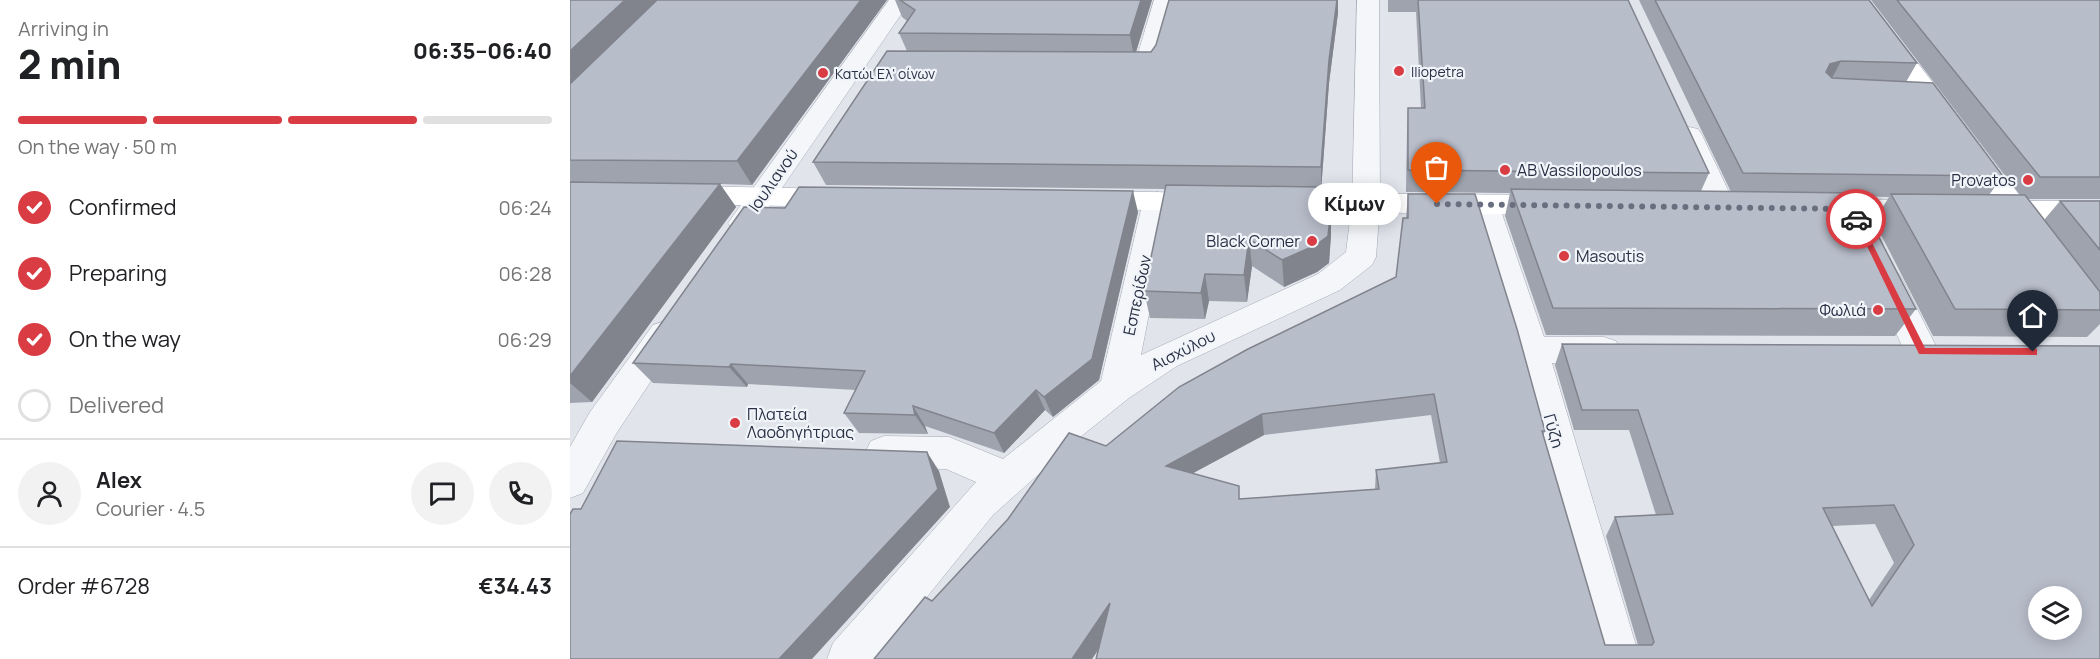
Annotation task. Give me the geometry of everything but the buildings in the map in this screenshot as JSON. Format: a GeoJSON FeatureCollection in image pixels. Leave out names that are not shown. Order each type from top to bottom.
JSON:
{"type":"FeatureCollection","features":[{"type":"Feature","properties":{"kind":"main road"},"geometry":{"type":"LineString","coordinates":[[1855,6],[1929,95],[2044,249]]}},
{"type":"Feature","properties":{"kind":"main road"},"geometry":{"type":"LineString","coordinates":[[660,195],[863,198]]}},
{"type":"Feature","properties":{"kind":"main road"},"geometry":{"type":"LineString","coordinates":[[1063,200],[1580,206]]}},
{"type":"Feature","properties":{"kind":"main road"},"geometry":{"type":"LineString","coordinates":[[1792,208],[2100,211]]}},
{"type":"Feature","properties":{"kind":"street","name":"Ιουλιανού"},"geometry":{"type":"LineString","coordinates":[[727,246],[761,197],[867,64],[900,0]]}},
{"type":"Feature","properties":{"kind":"street"},"geometry":{"type":"LineString","coordinates":[[1099,66],[1146,67],[1166,0]]}},
{"type":"Feature","properties":{"kind":"street","name":"Αισχύλου"},"geometry":{"type":"LineString","coordinates":[[849,659],[954,530],[1006,478],[1117,388],[1186,346],[1322,286],[1345,272],[1361,257],[1366,204],[1368,0]]}},
{"type":"Feature","properties":{"kind":"street"},"geometry":{"type":"LineString","coordinates":[[1896,94],[1929,95]]}},
{"type":"Feature","properties":{"kind":"street"},"geometry":{"type":"LineString","coordinates":[[1679,114],[1722,207]]}},
{"type":"Feature","properties":{"kind":"street","name":"Εσπερίδων"},"geometry":{"type":"LineString","coordinates":[[1117,388],[1157,201]]}},
{"type":"Feature","properties":{"kind":"street","name":"Γύζη"},"geometry":{"type":"LineString","coordinates":[[1485,205],[1531,350],[1618,659]]}},
{"type":"Feature","properties":{"kind":"street"},"geometry":{"type":"LineString","coordinates":[[1851,209],[1922,352]]}},
{"type":"Feature","properties":{"kind":"street"},"geometry":{"type":"LineString","coordinates":[[570,481],[603,423],[686,305]]}},
{"type":"Feature","properties":{"kind":"street"},"geometry":{"type":"LineString","coordinates":[[1531,350],[1638,350]]}},
{"type":"Feature","properties":{"kind":"street"},"geometry":{"type":"LineString","coordinates":[[1887,351],[1958,352]]}},
{"type":"Feature","properties":{"kind":"street"},"geometry":{"type":"LineString","coordinates":[[854,451],[949,453],[1006,478]]}},
{"type":"Feature","properties":{"kind":"way so far"},"geometry":{"type":"LineString","coordinates":[[1437,204],[1851,209],[1856,219]]}},
{"type":"Feature","properties":{"kind":"place","name":"Iliopetra"},"geometry":{"type":"Point","coordinates":[1399,71]}},
{"type":"Feature","properties":{"kind":"place","name":"Κατώι Ελ' οίνων"},"geometry":{"type":"Point","coordinates":[823,73]}},
{"type":"Feature","properties":{"kind":"place","name":"AB Vassilopoulos"},"geometry":{"type":"Point","coordinates":[1505,170]}},
{"type":"Feature","properties":{"kind":"place","name":"Provatos"},"geometry":{"type":"Point","coordinates":[2028,180]}},
{"type":"Feature","properties":{"kind":"place","name":"Κίμων"},"geometry":{"type":"Point","coordinates":[1437,204]}},
{"type":"Feature","properties":{"kind":"place","name":"Black Corner"},"geometry":{"type":"Point","coordinates":[1312,241]}},
{"type":"Feature","properties":{"kind":"place","name":"Masoutis"},"geometry":{"type":"Point","coordinates":[1564,256]}},
{"type":"Feature","properties":{"kind":"place","name":"Φωλιά"},"geometry":{"type":"Point","coordinates":[1878,310]}},
{"type":"Feature","properties":{"kind":"place","name":"Πλατεία Λαοδηγήτριας"},"geometry":{"type":"Point","coordinates":[735,423]}},
{"type":"Feature","properties":{"kind":"route"},"geometry":{"type":"LineString","coordinates":[[1856,219],[1922,352],[2033,352]]}}]}
